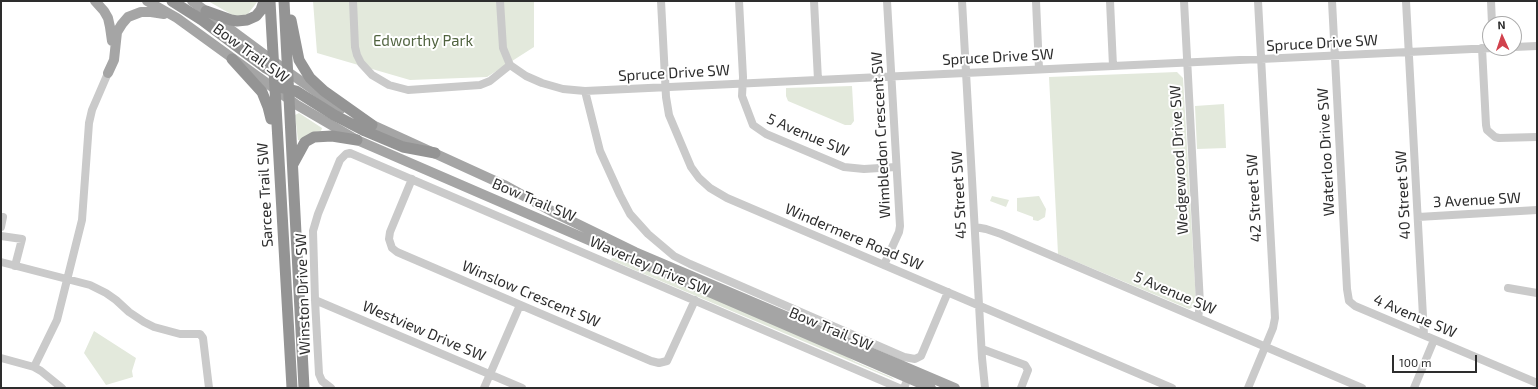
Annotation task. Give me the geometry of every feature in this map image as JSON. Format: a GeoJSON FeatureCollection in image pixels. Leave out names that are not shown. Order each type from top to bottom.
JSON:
{"type":"FeatureCollection","features":[{"type":"Feature","properties":{"kind":"highway"},"geometry":{"type":"LineString","coordinates":[[172,1],[202,20],[274,73],[284,75],[288,72]]}},
{"type":"Feature","properties":{"kind":"highway"},"geometry":{"type":"LineString","coordinates":[[206,11],[231,20],[247,20],[256,16],[261,10],[264,1]]}},
{"type":"Feature","properties":{"kind":"highway","name":"Sarcee Trail SW"},"geometry":{"type":"LineString","coordinates":[[270,1],[277,147],[292,388]]}},
{"type":"Feature","properties":{"kind":"highway","name":"Sarcee Trail SW"},"geometry":{"type":"LineString","coordinates":[[284,1],[304,388]]}},
{"type":"Feature","properties":{"kind":"highway"},"geometry":{"type":"LineString","coordinates":[[288,1],[296,49],[301,64],[324,91],[372,125]]}},
{"type":"Feature","properties":{"kind":"highway"},"geometry":{"type":"LineString","coordinates":[[232,59],[262,92],[268,107],[274,141],[277,147]]}},
{"type":"Feature","properties":{"kind":"highway"},"geometry":{"type":"LineString","coordinates":[[274,89],[289,94],[296,91],[364,132],[404,147],[435,154]]}},
{"type":"Feature","properties":{"kind":"highway"},"geometry":{"type":"LineString","coordinates":[[292,165],[305,142],[314,137],[332,136],[357,140]]}},
{"type":"Feature","properties":{"kind":"main road"},"geometry":{"type":"LineString","coordinates":[[95,1],[104,11],[110,27],[112,44],[108,73]]}},
{"type":"Feature","properties":{"kind":"main road","name":"Bow Trail SW"},"geometry":{"type":"LineString","coordinates":[[147,1],[177,18],[274,89]]}},
{"type":"Feature","properties":{"kind":"main road","name":"Bow Trail SW"},"geometry":{"type":"LineString","coordinates":[[192,1],[341,109],[372,125],[504,185],[557,214],[653,260],[955,388]]}},
{"type":"Feature","properties":{"kind":"main road"},"geometry":{"type":"LineString","coordinates":[[108,73],[114,60],[117,32],[128,17],[140,12],[151,12],[177,18]]}},
{"type":"Feature","properties":{"kind":"main road","name":"Bow Trail SW"},"geometry":{"type":"LineString","coordinates":[[289,94],[357,140],[549,223],[906,383],[931,388]]}},
{"type":"Feature","properties":{"kind":"main road"},"geometry":{"type":"LineString","coordinates":[[549,223],[556,220],[557,214]]}},
{"type":"Feature","properties":{"kind":"street"},"geometry":{"type":"LineString","coordinates":[[353,1],[355,47],[361,63],[372,75],[389,85],[408,90],[480,85],[490,82],[510,65],[503,48],[500,1]]}},
{"type":"Feature","properties":{"kind":"street","name":"Windermere Road SW"},"geometry":{"type":"LineString","coordinates":[[662,1],[666,105],[672,125],[691,167],[699,178],[710,188],[727,198],[1172,388]]}},
{"type":"Feature","properties":{"kind":"street","name":"5 Avenue SW"},"geometry":{"type":"LineString","coordinates":[[739,1],[742,96],[753,125],[766,134],[844,167],[864,169],[896,167]]}},
{"type":"Feature","properties":{"kind":"street"},"geometry":{"type":"LineString","coordinates":[[814,1],[818,80]]}},
{"type":"Feature","properties":{"kind":"street","name":"Wimbledon Crescent SW"},"geometry":{"type":"LineString","coordinates":[[884,265],[899,232],[900,226],[887,1]]}},
{"type":"Feature","properties":{"kind":"street","name":"45 Street SW"},"geometry":{"type":"LineString","coordinates":[[962,1],[985,388]]}},
{"type":"Feature","properties":{"kind":"street"},"geometry":{"type":"LineString","coordinates":[[1036,1],[1039,69]]}},
{"type":"Feature","properties":{"kind":"street"},"geometry":{"type":"LineString","coordinates":[[1110,1],[1113,66]]}},
{"type":"Feature","properties":{"kind":"street","name":"Wedgewood Drive SW"},"geometry":{"type":"LineString","coordinates":[[1184,1],[1200,304],[1198,318]]}},
{"type":"Feature","properties":{"kind":"street","name":"42 Street SW"},"geometry":{"type":"LineString","coordinates":[[1248,388],[1274,325],[1275,313],[1258,1]]}},
{"type":"Feature","properties":{"kind":"street","name":"Waterloo Drive SW"},"geometry":{"type":"LineString","coordinates":[[1332,1],[1347,290],[1349,301]]}},
{"type":"Feature","properties":{"kind":"street"},"geometry":{"type":"LineString","coordinates":[[1406,1],[1409,53]]}},
{"type":"Feature","properties":{"kind":"street"},"geometry":{"type":"LineString","coordinates":[[1491,1],[1492,16]]}},
{"type":"Feature","properties":{"kind":"street"},"geometry":{"type":"LineString","coordinates":[[1522,47],[1537,46]]}},
{"type":"Feature","properties":{"kind":"street","name":"Spruce Drive SW"},"geometry":{"type":"LineString","coordinates":[[510,65],[526,76],[542,83],[563,89],[585,91],[1409,53],[1482,48]]}},
{"type":"Feature","properties":{"kind":"street","name":"40 Street SW"},"geometry":{"type":"LineString","coordinates":[[1409,53],[1424,335]]}},
{"type":"Feature","properties":{"kind":"street"},"geometry":{"type":"LineString","coordinates":[[1482,56],[1487,130],[1495,137],[1499,138],[1537,137]]}},
{"type":"Feature","properties":{"kind":"street"},"geometry":{"type":"LineString","coordinates":[[34,367],[58,320],[82,220],[89,123],[92,110],[108,73]]}},
{"type":"Feature","properties":{"kind":"street"},"geometry":{"type":"LineString","coordinates":[[585,91],[600,150],[630,214],[648,234],[674,256],[904,356],[915,359],[921,356],[948,292]]}},
{"type":"Feature","properties":{"kind":"street","name":"Waverley Drive SW"},"geometry":{"type":"LineString","coordinates":[[346,154],[355,155],[412,179],[899,388]]}},
{"type":"Feature","properties":{"kind":"street","name":"Winston Drive SW"},"geometry":{"type":"LineString","coordinates":[[331,388],[322,382],[319,374],[313,232],[318,214],[340,160],[346,154]]}},
{"type":"Feature","properties":{"kind":"street","name":"Winslow Crescent SW"},"geometry":{"type":"LineString","coordinates":[[412,179],[390,232],[389,239],[392,248],[397,252],[520,305],[651,361],[659,363],[667,361],[670,357],[695,300]]}},
{"type":"Feature","properties":{"kind":"street","name":"3 Avenue SW"},"geometry":{"type":"LineString","coordinates":[[1418,217],[1537,210]]}},
{"type":"Feature","properties":{"kind":"street"},"geometry":{"type":"LineString","coordinates":[[1,227],[3,217]]}},
{"type":"Feature","properties":{"kind":"street","name":"5 Avenue SW"},"geometry":{"type":"LineString","coordinates":[[975,227],[986,228],[1001,234],[1362,388]]}},
{"type":"Feature","properties":{"kind":"street"},"geometry":{"type":"LineString","coordinates":[[1,236],[22,239],[15,266]]}},
{"type":"Feature","properties":{"kind":"street"},"geometry":{"type":"LineString","coordinates":[[1,262],[68,278],[90,285],[106,293],[129,312],[154,327],[180,334],[200,334],[203,338],[209,388]]}},
{"type":"Feature","properties":{"kind":"street"},"geometry":{"type":"LineString","coordinates":[[1508,288],[1537,293]]}},
{"type":"Feature","properties":{"kind":"street","name":"Westview Drive SW"},"geometry":{"type":"LineString","coordinates":[[315,300],[522,388]]}},
{"type":"Feature","properties":{"kind":"street","name":"4 Avenue SW"},"geometry":{"type":"LineString","coordinates":[[1349,301],[1354,306],[1537,383]]}},
{"type":"Feature","properties":{"kind":"street"},"geometry":{"type":"LineString","coordinates":[[484,388],[520,305]]}},
{"type":"Feature","properties":{"kind":"street"},"geometry":{"type":"LineString","coordinates":[[1414,388],[1434,340]]}},
{"type":"Feature","properties":{"kind":"street"},"geometry":{"type":"LineString","coordinates":[[982,349],[1024,365],[1028,370],[1022,386]]}},
{"type":"Feature","properties":{"kind":"street"},"geometry":{"type":"LineString","coordinates":[[1,358],[34,367],[62,388]]}},
{"type":"Feature","properties":{"kind":"green space"},"geometry":{"type":"Polygon","coordinates":[[[208,1],[258,1],[247,15],[236,17],[208,1]]]}},
{"type":"Feature","properties":{"kind":"green space","name":"Edworthy Park"},"geometry":{"type":"Polygon","coordinates":[[[313,1],[534,1],[534,47],[487,77],[410,80],[317,53],[313,1]]]}},
{"type":"Feature","properties":{"kind":"green space"},"geometry":{"type":"Polygon","coordinates":[[[1177,72],[1183,78],[1196,302],[1194,307],[1189,309],[1058,254],[1049,77],[1177,72]]]}},
{"type":"Feature","properties":{"kind":"green space"},"geometry":{"type":"Polygon","coordinates":[[[852,86],[854,121],[851,125],[845,125],[788,101],[786,96],[786,88],[852,86]]]}},
{"type":"Feature","properties":{"kind":"green space"},"geometry":{"type":"Polygon","coordinates":[[[1224,104],[1226,148],[1197,149],[1195,106],[1224,104]]]}},
{"type":"Feature","properties":{"kind":"green space"},"geometry":{"type":"Polygon","coordinates":[[[299,113],[322,128],[321,131],[314,132],[298,140],[295,115],[299,113]]]}},
{"type":"Feature","properties":{"kind":"green space"},"geometry":{"type":"Polygon","coordinates":[[[992,196],[1009,200],[1006,207],[990,201],[992,196]]]}},
{"type":"Feature","properties":{"kind":"green space"},"geometry":{"type":"Polygon","coordinates":[[[1039,196],[1046,209],[1045,217],[1038,221],[1033,220],[1033,217],[1017,211],[1017,198],[1039,196]]]}},
{"type":"Feature","properties":{"kind":"green space"},"geometry":{"type":"Polygon","coordinates":[[[612,258],[623,259],[837,351],[856,362],[895,380],[611,260],[612,258]]]}},
{"type":"Feature","properties":{"kind":"green space"},"geometry":{"type":"Polygon","coordinates":[[[94,331],[136,358],[132,371],[133,377],[106,385],[84,353],[94,331]]]}}]}
